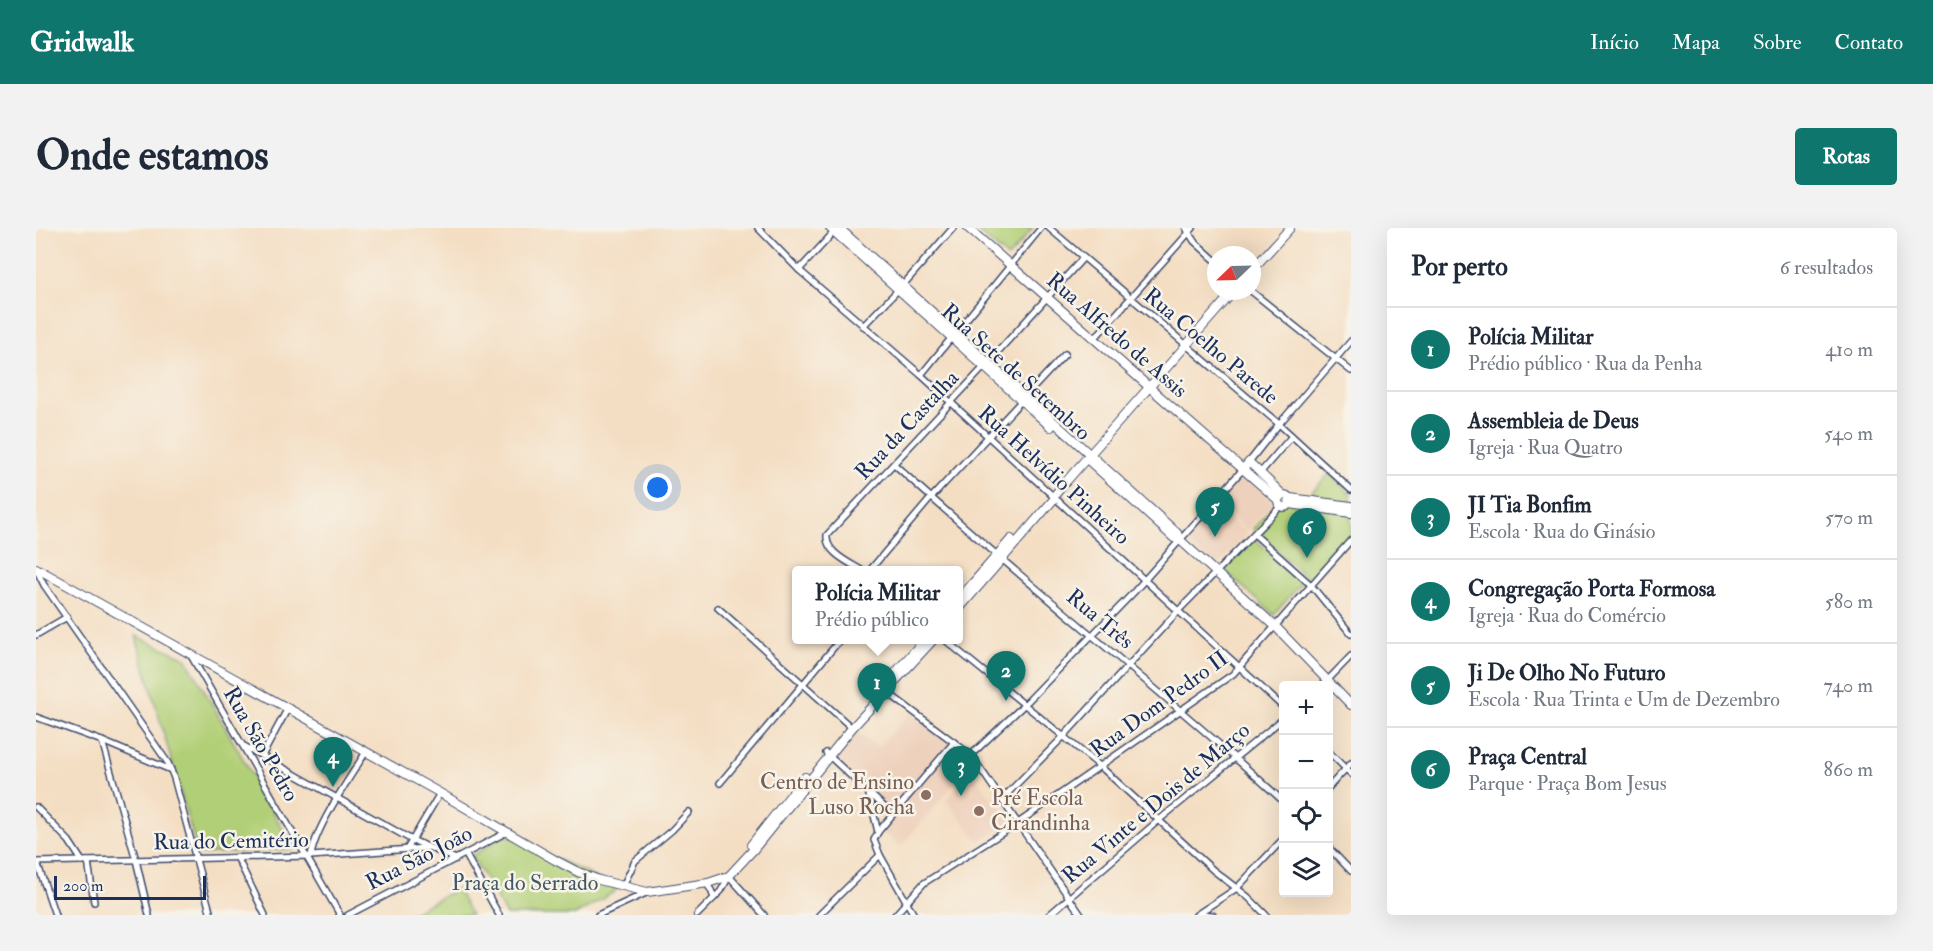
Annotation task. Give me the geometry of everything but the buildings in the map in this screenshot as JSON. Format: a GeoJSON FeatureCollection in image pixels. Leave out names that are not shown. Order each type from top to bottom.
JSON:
{"type":"FeatureCollection","features":[{"type":"Feature","properties":{"kind":"street","name":"Rua Helvídio Pinheiro"},"geometry":{"type":"LineString","coordinates":[[758,228],[800,270],[921,375],[1279,703]]}},
{"type":"Feature","properties":{"kind":"street"},"geometry":{"type":"LineString","coordinates":[[863,326],[953,228]]}},
{"type":"Feature","properties":{"kind":"street","name":"Rua Alfredo de Assis"},"geometry":{"type":"LineString","coordinates":[[968,228],[1149,388],[1246,465]]}},
{"type":"Feature","properties":{"kind":"street"},"geometry":{"type":"LineString","coordinates":[[921,375],[1041,228]]}},
{"type":"Feature","properties":{"kind":"street","name":"Rua Coelho Parede"},"geometry":{"type":"LineString","coordinates":[[1049,228],[1279,424],[1351,490]]}},
{"type":"Feature","properties":{"kind":"street"},"geometry":{"type":"LineString","coordinates":[[1261,260],[1290,228]]}},
{"type":"Feature","properties":{"kind":"street"},"geometry":{"type":"LineString","coordinates":[[800,270],[835,229]]}},
{"type":"Feature","properties":{"kind":"street","name":"Rua Sete de Setembro"},"geometry":{"type":"LineString","coordinates":[[835,229],[953,337],[1177,533],[1180,540],[1275,626],[1323,681]]}},
{"type":"Feature","properties":{"kind":"street"},"geometry":{"type":"LineString","coordinates":[[1094,339],[1189,230],[1194,241],[1207,253]]}},
{"type":"Feature","properties":{"kind":"street","name":"Rua da Castalha"},"geometry":{"type":"LineString","coordinates":[[855,566],[833,550],[827,542],[827,535],[1083,258]]}},
{"type":"Feature","properties":{"kind":"street"},"geometry":{"type":"LineString","coordinates":[[1261,299],[1351,371]]}},
{"type":"Feature","properties":{"kind":"street"},"geometry":{"type":"LineString","coordinates":[[963,595],[1054,496],[1225,300]]}},
{"type":"Feature","properties":{"kind":"street"},"geometry":{"type":"LineString","coordinates":[[971,755],[1025,704],[1146,580],[1351,341]]}},
{"type":"Feature","properties":{"kind":"street"},"geometry":{"type":"LineString","coordinates":[[873,566],[987,436],[1065,354]]}},
{"type":"Feature","properties":{"kind":"street"},"geometry":{"type":"LineString","coordinates":[[1260,473],[1292,436]]}},
{"type":"Feature","properties":{"kind":"street","name":"Rua Três"},"geometry":{"type":"LineString","coordinates":[[894,464],[931,498],[1182,710],[1279,797]]}},
{"type":"Feature","properties":{"kind":"street"},"geometry":{"type":"LineString","coordinates":[[1246,465],[1260,473],[1284,501],[1351,506]]}},
{"type":"Feature","properties":{"kind":"street"},"geometry":{"type":"LineString","coordinates":[[1246,465],[1284,501],[1351,513]]}},
{"type":"Feature","properties":{"kind":"street"},"geometry":{"type":"LineString","coordinates":[[1002,799],[1284,501]]}},
{"type":"Feature","properties":{"kind":"street"},"geometry":{"type":"LineString","coordinates":[[1254,534],[1311,585],[1351,634]]}},
{"type":"Feature","properties":{"kind":"street","name":"Rua Dom Pedro II"},"geometry":{"type":"LineString","coordinates":[[895,915],[924,883],[1018,823],[1240,668],[1351,540]]}},
{"type":"Feature","properties":{"kind":"street"},"geometry":{"type":"LineString","coordinates":[[963,603],[999,556]]}},
{"type":"Feature","properties":{"kind":"street"},"geometry":{"type":"LineString","coordinates":[[36,569],[44,585],[164,756],[171,770],[211,915]]}},
{"type":"Feature","properties":{"kind":"street"},"geometry":{"type":"LineString","coordinates":[[36,569],[189,652],[578,872],[647,892]]}},
{"type":"Feature","properties":{"kind":"street"},"geometry":{"type":"LineString","coordinates":[[718,608],[850,727]]}},
{"type":"Feature","properties":{"kind":"street"},"geometry":{"type":"LineString","coordinates":[[36,635],[67,617]]}},
{"type":"Feature","properties":{"kind":"street"},"geometry":{"type":"LineString","coordinates":[[720,783],[836,644]]}},
{"type":"Feature","properties":{"kind":"street"},"geometry":{"type":"LineString","coordinates":[[884,690],[920,644]]}},
{"type":"Feature","properties":{"kind":"street"},"geometry":{"type":"LineString","coordinates":[[697,915],[714,898],[766,826],[850,727],[928,644]]}},
{"type":"Feature","properties":{"kind":"street"},"geometry":{"type":"LineString","coordinates":[[951,644],[1101,766],[1213,870],[1237,888],[1266,915]]}},
{"type":"Feature","properties":{"kind":"street","name":"Rua São Pedro"},"geometry":{"type":"LineString","coordinates":[[189,652],[253,765],[309,856],[340,915]]}},
{"type":"Feature","properties":{"kind":"street"},"geometry":{"type":"LineString","coordinates":[[1327,681],[1351,656]]}},
{"type":"Feature","properties":{"kind":"street"},"geometry":{"type":"LineString","coordinates":[[884,690],[971,755],[1081,915]]}},
{"type":"Feature","properties":{"kind":"street","name":"Rua Sete de Setembro"},"geometry":{"type":"LineString","coordinates":[[1333,690],[1351,705]]}},
{"type":"Feature","properties":{"kind":"street"},"geometry":{"type":"LineString","coordinates":[[253,765],[288,708]]}},
{"type":"Feature","properties":{"kind":"street"},"geometry":{"type":"LineString","coordinates":[[36,717],[171,770]]}},
{"type":"Feature","properties":{"kind":"street","name":"Rua Vinte e Dois de Março"},"geometry":{"type":"LineString","coordinates":[[1049,915],[1159,820],[1279,722]]}},
{"type":"Feature","properties":{"kind":"street"},"geometry":{"type":"LineString","coordinates":[[102,741],[149,915]]}},
{"type":"Feature","properties":{"kind":"street"},"geometry":{"type":"LineString","coordinates":[[914,915],[874,840],[892,814],[954,742]]}},
{"type":"Feature","properties":{"kind":"street"},"geometry":{"type":"LineString","coordinates":[[242,745],[426,848],[456,859]]}},
{"type":"Feature","properties":{"kind":"street"},"geometry":{"type":"LineString","coordinates":[[309,856],[337,798],[366,752]]}},
{"type":"Feature","properties":{"kind":"street"},"geometry":{"type":"LineString","coordinates":[[828,754],[868,789],[892,814]]}},
{"type":"Feature","properties":{"kind":"street"},"geometry":{"type":"LineString","coordinates":[[1333,755],[1351,774]]}},
{"type":"Feature","properties":{"kind":"street"},"geometry":{"type":"LineString","coordinates":[[1333,784],[1351,763]]}},
{"type":"Feature","properties":{"kind":"street"},"geometry":{"type":"LineString","coordinates":[[868,789],[878,832]]}},
{"type":"Feature","properties":{"kind":"street"},"geometry":{"type":"LineString","coordinates":[[407,849],[440,793]]}},
{"type":"Feature","properties":{"kind":"street"},"geometry":{"type":"LineString","coordinates":[[36,807],[85,861],[94,902]]}},
{"type":"Feature","properties":{"kind":"street"},"geometry":{"type":"LineString","coordinates":[[623,886],[634,861],[672,830],[689,812]]}},
{"type":"Feature","properties":{"kind":"street","name":"Rua São João"},"geometry":{"type":"LineString","coordinates":[[348,915],[507,832]]}},
{"type":"Feature","properties":{"kind":"street"},"geometry":{"type":"LineString","coordinates":[[1198,913],[1237,888],[1279,843]]}},
{"type":"Feature","properties":{"kind":"street","name":"Rua do Cemitério"},"geometry":{"type":"LineString","coordinates":[[37,862],[309,856],[426,848]]}},
{"type":"Feature","properties":{"kind":"street"},"geometry":{"type":"LineString","coordinates":[[1333,851],[1351,871]]}},
{"type":"Feature","properties":{"kind":"street"},"geometry":{"type":"LineString","coordinates":[[466,855],[499,915]]}},
{"type":"Feature","properties":{"kind":"street"},"geometry":{"type":"LineString","coordinates":[[819,915],[880,855]]}},
{"type":"Feature","properties":{"kind":"street"},"geometry":{"type":"LineString","coordinates":[[237,857],[265,915]]}},
{"type":"Feature","properties":{"kind":"street"},"geometry":{"type":"LineString","coordinates":[[37,862],[55,915]]}},
{"type":"Feature","properties":{"kind":"street"},"geometry":{"type":"LineString","coordinates":[[602,914],[647,892],[706,883],[729,876]]}},
{"type":"Feature","properties":{"kind":"street"},"geometry":{"type":"LineString","coordinates":[[729,876],[764,915]]}},
{"type":"Feature","properties":{"kind":"street"},"geometry":{"type":"LineString","coordinates":[[706,883],[714,898]]}},
{"type":"Feature","properties":{"kind":"street"},"geometry":{"type":"LineString","coordinates":[[1198,913],[1212,915]]}},
{"type":"Feature","properties":{"kind":"shaded area"},"geometry":{"type":"Polygon","coordinates":[[[1244,475],[1274,503],[1246,531],[1218,502],[1244,475]]]}},
{"type":"Feature","properties":{"kind":"shaded area"},"geometry":{"type":"Polygon","coordinates":[[[1216,505],[1247,534],[1215,568],[1184,539],[1216,505]]]}},
{"type":"Feature","properties":{"kind":"shaded area"},"geometry":{"type":"Polygon","coordinates":[[[911,712],[975,760],[901,846],[877,829],[892,812],[831,753],[852,728],[878,748],[911,712]]]}},
{"type":"Feature","properties":{"kind":"shaded area","name":"Pré Escola Cirandinha"},"geometry":{"type":"Polygon","coordinates":[[[970,771],[1012,822],[979,841],[946,800],[970,771]]]}},
{"type":"Feature","properties":{"kind":"green space"},"geometry":{"type":"Polygon","coordinates":[[[974,228],[1033,228],[1008,258],[974,228]]]}},
{"type":"Feature","properties":{"kind":"green space"},"geometry":{"type":"Polygon","coordinates":[[[1329,474],[1351,494],[1351,504],[1305,499],[1329,474]]]}},
{"type":"Feature","properties":{"kind":"green space"},"geometry":{"type":"Polygon","coordinates":[[[1280,499],[1351,511],[1351,535],[1310,581],[1253,529],[1280,499]]]}},
{"type":"Feature","properties":{"kind":"green space"},"geometry":{"type":"Polygon","coordinates":[[[1254,538],[1302,582],[1274,615],[1224,570],[1254,538]]]}},
{"type":"Feature","properties":{"kind":"green space"},"geometry":{"type":"Polygon","coordinates":[[[136,636],[186,658],[294,849],[198,854],[136,636]]]}},
{"type":"Feature","properties":{"kind":"green space","name":"Praça do Serrado"},"geometry":{"type":"Polygon","coordinates":[[[506,834],[617,888],[575,915],[506,915],[472,856],[506,834]]]}},
{"type":"Feature","properties":{"kind":"green space"},"geometry":{"type":"Polygon","coordinates":[[[457,889],[471,915],[407,915],[457,889]]]}},
{"type":"Feature","properties":{"kind":"place","name":"Ji De Olho No Futuro"},"geometry":{"type":"Point","coordinates":[1215,537]}},
{"type":"Feature","properties":{"kind":"place","name":"Praça Central"},"geometry":{"type":"Point","coordinates":[1307,558]}},
{"type":"Feature","properties":{"kind":"place","name":"Assembleia de Deus"},"geometry":{"type":"Point","coordinates":[1006,701]}},
{"type":"Feature","properties":{"kind":"place","name":"Polícia Militar"},"geometry":{"type":"Point","coordinates":[877,713]}},
{"type":"Feature","properties":{"kind":"place","name":"Congregação Porta Formosa"},"geometry":{"type":"Point","coordinates":[333,787]}},
{"type":"Feature","properties":{"kind":"place","name":"Centro de Ensino Luso Rocha"},"geometry":{"type":"Point","coordinates":[926,795]}},
{"type":"Feature","properties":{"kind":"place","name":"JI Tia Bonfim"},"geometry":{"type":"Point","coordinates":[961,796]}},
{"type":"Feature","properties":{"kind":"place","name":"Pré Escola Cirandinha"},"geometry":{"type":"Point","coordinates":[979,811]}}]}
